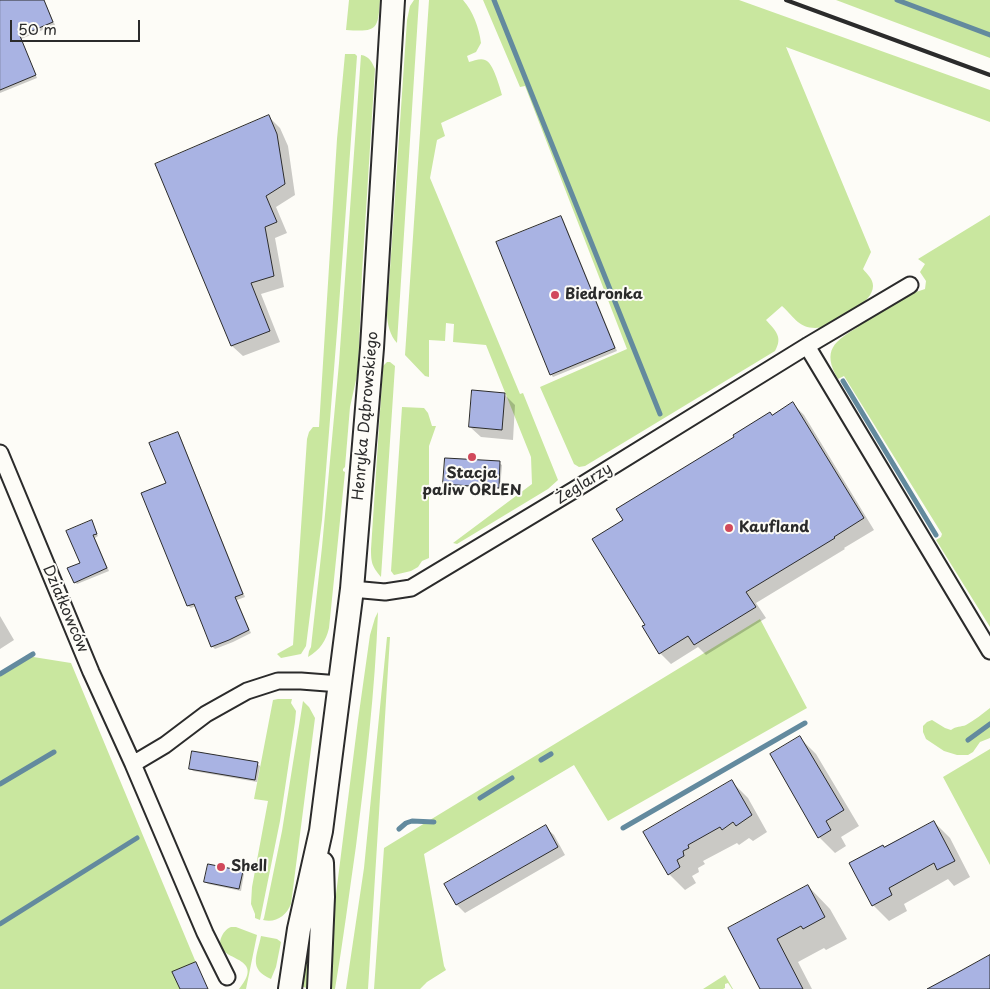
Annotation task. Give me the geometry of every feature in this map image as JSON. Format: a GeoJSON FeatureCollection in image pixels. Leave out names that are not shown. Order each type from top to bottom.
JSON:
{"type":"FeatureCollection","features":[{"type":"Feature","properties":{"kind":"main road","name":"Henryka Dąbrowskiego"},"geometry":{"type":"LineString","coordinates":[[290,989],[299,929],[321,831],[352,588],[372,348],[393,0]]}},
{"type":"Feature","properties":{"kind":"main road","name":"Henryka Dąbrowskiego"},"geometry":{"type":"LineString","coordinates":[[318,989],[324,897],[321,831]]}},
{"type":"Feature","properties":{"kind":"main road"},"geometry":{"type":"LineString","coordinates":[[272,989],[294,962]]}},
{"type":"Feature","properties":{"kind":"street","name":"Żeglarzy"},"geometry":{"type":"LineString","coordinates":[[352,588],[385,592],[411,588],[910,285]]}},
{"type":"Feature","properties":{"kind":"street"},"geometry":{"type":"LineString","coordinates":[[807,346],[990,651]]}},
{"type":"Feature","properties":{"kind":"street","name":"Działkowców"},"geometry":{"type":"LineString","coordinates":[[0,453],[90,672],[133,764],[205,933],[227,977]]}},
{"type":"Feature","properties":{"kind":"street"},"geometry":{"type":"LineString","coordinates":[[133,764],[165,745],[206,714],[247,691],[278,681],[340,684]]}},
{"type":"Feature","properties":{"kind":"green space"},"geometry":{"type":"Polygon","coordinates":[[[349,0],[380,0],[377,23],[374,27],[364,30],[346,30],[349,0]]]}},
{"type":"Feature","properties":{"kind":"green space"},"geometry":{"type":"Polygon","coordinates":[[[414,0],[419,0],[397,343],[389,329],[387,314],[407,20],[410,6],[414,0]]]}},
{"type":"Feature","properties":{"kind":"green space"},"geometry":{"type":"Polygon","coordinates":[[[429,0],[463,0],[467,4],[475,20],[481,43],[476,52],[467,56],[469,62],[481,59],[491,65],[502,95],[441,123],[445,136],[437,140],[430,178],[520,394],[523,393],[558,480],[548,489],[457,544],[453,543],[532,484],[531,457],[486,345],[453,342],[454,324],[446,323],[445,341],[429,340],[429,377],[425,376],[405,355],[429,0]]]}},
{"type":"Feature","properties":{"kind":"green space"},"geometry":{"type":"Polygon","coordinates":[[[483,0],[739,0],[990,90],[990,122],[786,47],[871,252],[863,269],[872,281],[872,292],[854,310],[825,327],[810,328],[800,324],[782,306],[766,320],[777,334],[778,342],[775,351],[585,466],[579,467],[574,464],[540,387],[627,349],[525,86],[520,87],[483,0]]]}},
{"type":"Feature","properties":{"kind":"green space"},"geometry":{"type":"Polygon","coordinates":[[[836,0],[990,0],[990,58],[836,0]]]}},
{"type":"Feature","properties":{"kind":"green space"},"geometry":{"type":"Polygon","coordinates":[[[345,54],[355,54],[357,56],[322,520],[306,646],[301,654],[281,658],[277,654],[293,645],[307,439],[313,427],[319,427],[337,139],[345,54]]]}},
{"type":"Feature","properties":{"kind":"green space"},"geometry":{"type":"Polygon","coordinates":[[[361,55],[368,58],[375,69],[362,273],[358,371],[350,407],[345,467],[343,469],[345,472],[329,628],[322,645],[308,657],[311,647],[322,547],[339,363],[361,55]]]}},
{"type":"Feature","properties":{"kind":"green space"},"geometry":{"type":"Polygon","coordinates":[[[990,215],[990,627],[936,540],[942,534],[844,376],[838,379],[833,369],[831,353],[837,342],[858,327],[856,323],[906,294],[925,289],[926,281],[920,272],[925,264],[918,259],[990,215]]]}},
{"type":"Feature","properties":{"kind":"green space"},"geometry":{"type":"Polygon","coordinates":[[[387,362],[395,366],[381,577],[373,564],[371,549],[383,366],[387,362]]]}},
{"type":"Feature","properties":{"kind":"green space"},"geometry":{"type":"Polygon","coordinates":[[[402,407],[424,408],[428,413],[432,426],[436,426],[429,446],[429,558],[422,561],[418,567],[411,571],[394,575],[391,571],[402,407]]]}},
{"type":"Feature","properties":{"kind":"green space"},"geometry":{"type":"Polygon","coordinates":[[[378,612],[367,758],[356,846],[335,989],[324,989],[370,635],[378,612]]]}},
{"type":"Feature","properties":{"kind":"green space"},"geometry":{"type":"Polygon","coordinates":[[[760,619],[807,708],[608,821],[574,765],[424,854],[446,970],[427,982],[420,989],[374,989],[384,848],[760,619]]]}},
{"type":"Feature","properties":{"kind":"green space"},"geometry":{"type":"Polygon","coordinates":[[[387,637],[390,637],[368,989],[346,989],[364,868],[387,637]]]}},
{"type":"Feature","properties":{"kind":"green space"},"geometry":{"type":"Polygon","coordinates":[[[27,656],[71,663],[207,989],[0,989],[0,672],[27,656]]]}},
{"type":"Feature","properties":{"kind":"green space"},"geometry":{"type":"Polygon","coordinates":[[[292,699],[291,703],[296,711],[280,821],[260,920],[255,918],[251,904],[252,887],[268,801],[254,799],[273,700],[292,699]]]}},
{"type":"Feature","properties":{"kind":"green space"},"geometry":{"type":"Polygon","coordinates":[[[303,701],[315,718],[291,904],[280,918],[268,921],[263,920],[282,831],[303,701]]]}},
{"type":"Feature","properties":{"kind":"green space"},"geometry":{"type":"Polygon","coordinates":[[[990,708],[990,738],[980,742],[973,752],[968,755],[957,755],[944,751],[926,739],[923,732],[923,726],[932,720],[951,730],[966,725],[990,708]]]}},
{"type":"Feature","properties":{"kind":"green space"},"geometry":{"type":"Polygon","coordinates":[[[990,749],[990,865],[943,777],[990,749]]]}},
{"type":"Feature","properties":{"kind":"green space"},"geometry":{"type":"Polygon","coordinates":[[[231,927],[257,935],[246,989],[239,989],[248,969],[220,946],[223,934],[231,927]]]}},
{"type":"Feature","properties":{"kind":"green space"},"geometry":{"type":"Polygon","coordinates":[[[261,936],[277,939],[281,942],[276,967],[271,979],[259,971],[257,966],[256,956],[261,936]]]}},
{"type":"Feature","properties":{"kind":"green space"},"geometry":{"type":"Polygon","coordinates":[[[303,954],[314,955],[310,989],[300,986],[303,954]]]}},
{"type":"Feature","properties":{"kind":"green space"},"geometry":{"type":"Polygon","coordinates":[[[725,975],[733,989],[728,983],[725,984],[723,989],[703,989],[725,975]]]}},
{"type":"Feature","properties":{"kind":"building"},"geometry":{"type":"Polygon","coordinates":[[[0,0],[44,0],[53,22],[20,36],[36,75],[0,90],[0,0]]]}},
{"type":"Feature","properties":{"kind":"building"},"geometry":{"type":"Polygon","coordinates":[[[269,115],[277,134],[285,184],[266,196],[277,222],[265,227],[274,276],[251,283],[270,331],[231,346],[155,164],[269,115]]]}},
{"type":"Feature","properties":{"kind":"building","name":"Biedronka"},"geometry":{"type":"Polygon","coordinates":[[[561,216],[615,348],[550,375],[496,242],[561,216]]]}},
{"type":"Feature","properties":{"kind":"building"},"geometry":{"type":"Polygon","coordinates":[[[472,390],[505,393],[502,430],[469,427],[472,390]]]}},
{"type":"Feature","properties":{"kind":"building","name":"Kaufland"},"geometry":{"type":"Polygon","coordinates":[[[793,402],[864,518],[835,538],[746,592],[756,607],[694,645],[688,636],[659,654],[642,626],[645,625],[592,539],[623,520],[616,509],[734,437],[733,435],[770,412],[772,415],[793,402]]]}},
{"type":"Feature","properties":{"kind":"building"},"geometry":{"type":"Polygon","coordinates":[[[178,432],[243,594],[235,597],[249,630],[211,647],[194,604],[187,606],[141,493],[166,483],[149,443],[178,432]]]}},
{"type":"Feature","properties":{"kind":"building"},"geometry":{"type":"Polygon","coordinates":[[[445,458],[500,461],[499,488],[443,484],[445,458]]]}},
{"type":"Feature","properties":{"kind":"building"},"geometry":{"type":"Polygon","coordinates":[[[92,520],[97,534],[93,535],[107,568],[74,583],[67,568],[80,563],[66,531],[92,520]]]}},
{"type":"Feature","properties":{"kind":"building"},"geometry":{"type":"Polygon","coordinates":[[[800,736],[844,810],[826,821],[831,830],[818,838],[770,754],[800,736]]]}},
{"type":"Feature","properties":{"kind":"building"},"geometry":{"type":"Polygon","coordinates":[[[192,751],[258,762],[255,780],[189,769],[192,751]]]}},
{"type":"Feature","properties":{"kind":"building"},"geometry":{"type":"Polygon","coordinates":[[[732,780],[752,815],[736,826],[733,822],[722,830],[720,827],[688,845],[689,848],[683,851],[684,856],[677,860],[680,867],[668,875],[643,832],[732,780]]]}},
{"type":"Feature","properties":{"kind":"building"},"geometry":{"type":"Polygon","coordinates":[[[934,821],[955,861],[937,870],[934,863],[889,888],[892,895],[872,906],[849,863],[934,821]]]}},
{"type":"Feature","properties":{"kind":"building"},"geometry":{"type":"Polygon","coordinates":[[[546,825],[558,847],[456,905],[444,884],[546,825]]]}},
{"type":"Feature","properties":{"kind":"building"},"geometry":{"type":"Polygon","coordinates":[[[208,864],[243,871],[239,889],[204,882],[208,864]]]}},
{"type":"Feature","properties":{"kind":"building"},"geometry":{"type":"Polygon","coordinates":[[[808,885],[825,917],[803,929],[801,926],[777,939],[803,989],[760,989],[728,928],[808,885]]]}},
{"type":"Feature","properties":{"kind":"building"},"geometry":{"type":"Polygon","coordinates":[[[990,955],[990,989],[927,989],[955,974],[990,955]]]}},
{"type":"Feature","properties":{"kind":"building"},"geometry":{"type":"Polygon","coordinates":[[[196,962],[208,989],[180,989],[172,972],[196,962]]]}},
{"type":"Feature","properties":{"kind":"waterway"},"geometry":{"type":"LineString","coordinates":[[494,0],[660,414]]}},
{"type":"Feature","properties":{"kind":"waterway"},"geometry":{"type":"LineString","coordinates":[[897,0],[990,35]]}},
{"type":"Feature","properties":{"kind":"waterway"},"geometry":{"type":"LineString","coordinates":[[843,381],[936,535]]}},
{"type":"Feature","properties":{"kind":"waterway"},"geometry":{"type":"LineString","coordinates":[[0,674],[33,654]]}},
{"type":"Feature","properties":{"kind":"waterway"},"geometry":{"type":"LineString","coordinates":[[623,828],[805,723]]}},
{"type":"Feature","properties":{"kind":"waterway"},"geometry":{"type":"LineString","coordinates":[[968,740],[990,724]]}},
{"type":"Feature","properties":{"kind":"waterway"},"geometry":{"type":"LineString","coordinates":[[0,784],[54,752]]}},
{"type":"Feature","properties":{"kind":"waterway"},"geometry":{"type":"LineString","coordinates":[[541,760],[551,754]]}},
{"type":"Feature","properties":{"kind":"waterway"},"geometry":{"type":"LineString","coordinates":[[480,798],[512,778]]}},
{"type":"Feature","properties":{"kind":"waterway"},"geometry":{"type":"LineString","coordinates":[[399,829],[412,821],[434,822]]}},
{"type":"Feature","properties":{"kind":"waterway"},"geometry":{"type":"LineString","coordinates":[[0,924],[137,838]]}},
{"type":"Feature","properties":{"kind":"railway"},"geometry":{"type":"LineString","coordinates":[[786,0],[990,75]]}},
{"type":"Feature","properties":{"kind":"place","name":"Biedronka"},"geometry":{"type":"Point","coordinates":[555,295]}},
{"type":"Feature","properties":{"kind":"place","name":"Stacja paliw ORLEN"},"geometry":{"type":"Point","coordinates":[472,457]}},
{"type":"Feature","properties":{"kind":"place","name":"Kaufland"},"geometry":{"type":"Point","coordinates":[729,528]}},
{"type":"Feature","properties":{"kind":"place","name":"Shell"},"geometry":{"type":"Point","coordinates":[221,867]}}]}
